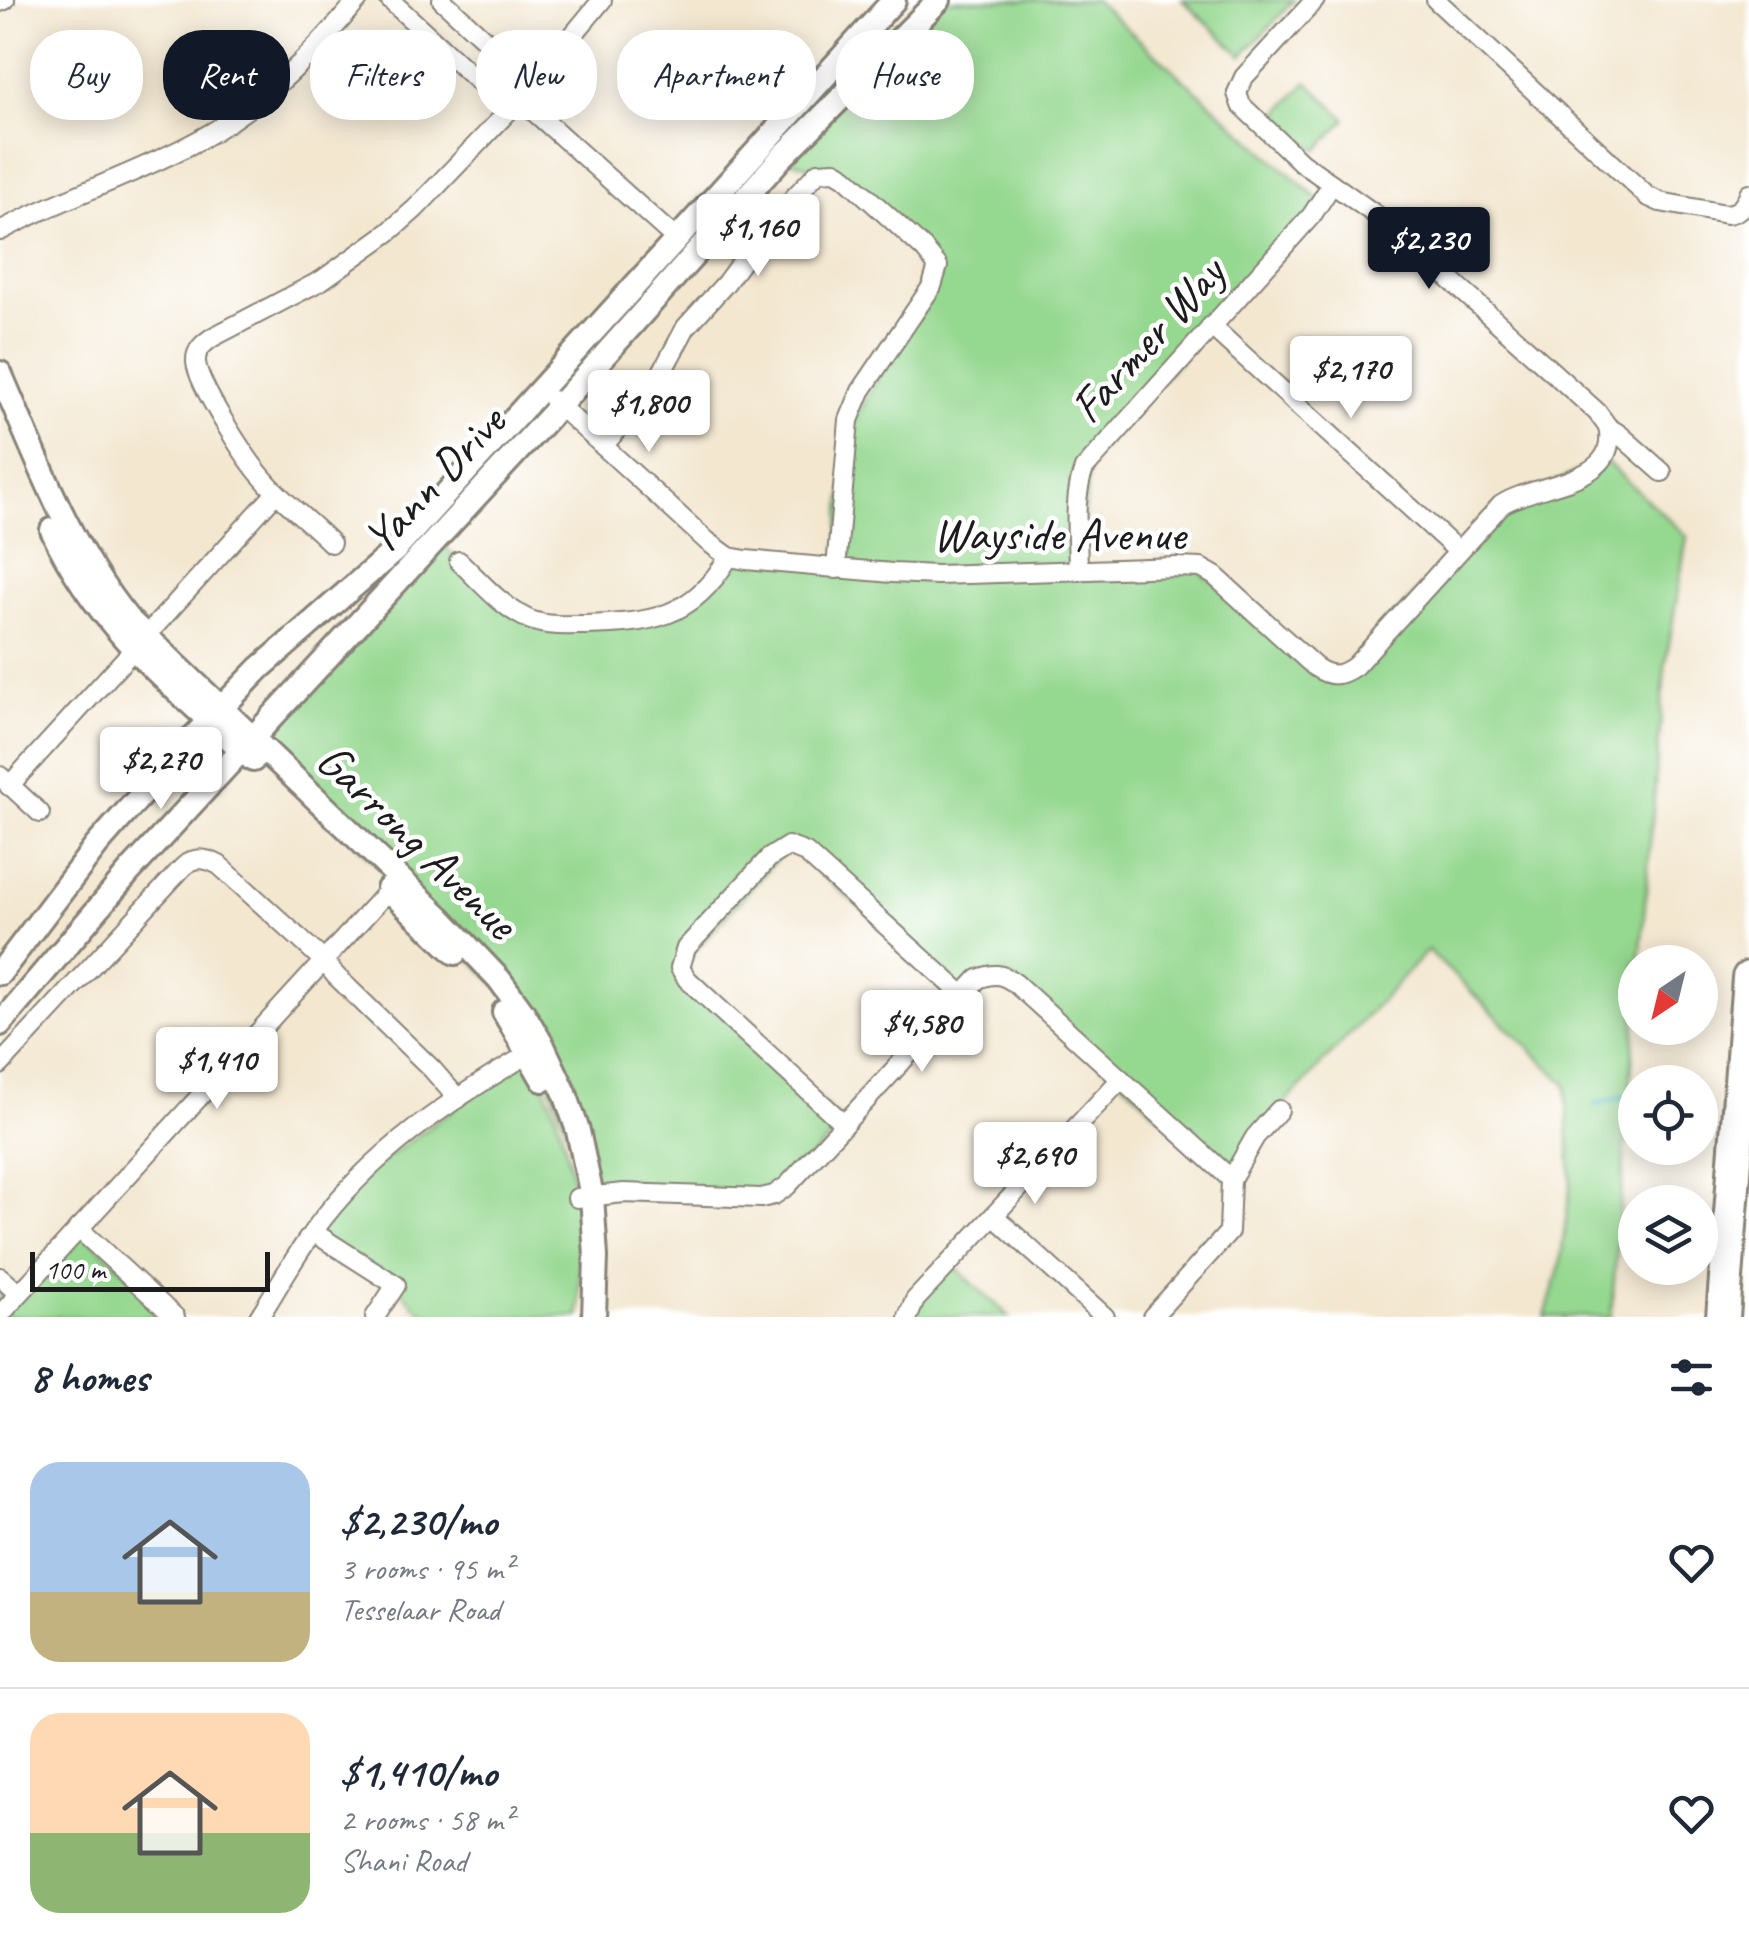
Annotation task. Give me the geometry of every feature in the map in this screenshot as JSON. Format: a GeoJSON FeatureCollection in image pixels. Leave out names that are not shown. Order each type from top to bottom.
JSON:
{"type":"FeatureCollection","features":[{"type":"Feature","properties":{"kind":"highway"},"geometry":{"type":"LineString","coordinates":[[1723,1317],[1749,978]]}},
{"type":"Feature","properties":{"kind":"street"},"geometry":{"type":"LineString","coordinates":[[0,231],[167,156],[229,122],[290,75],[358,0]]}},
{"type":"Feature","properties":{"kind":"street"},"geometry":{"type":"LineString","coordinates":[[390,0],[476,72]]}},
{"type":"Feature","properties":{"kind":"street"},"geometry":{"type":"LineString","coordinates":[[442,0],[476,31]]}},
{"type":"Feature","properties":{"kind":"street"},"geometry":{"type":"LineString","coordinates":[[577,30],[602,0]]}},
{"type":"Feature","properties":{"kind":"street","name":"Yann Drive"},"geometry":{"type":"LineString","coordinates":[[0,973],[97,844],[215,715],[268,661],[394,551],[894,0]]}},
{"type":"Feature","properties":{"kind":"street","name":"Yann Drive"},"geometry":{"type":"LineString","coordinates":[[0,1024],[130,871],[560,406],[793,144],[939,0]]}},
{"type":"Feature","properties":{"kind":"street"},"geometry":{"type":"LineString","coordinates":[[1314,0],[1244,77],[1237,92],[1241,105],[1302,162],[1386,222],[1662,472]]}},
{"type":"Feature","properties":{"kind":"street"},"geometry":{"type":"LineString","coordinates":[[1436,0],[1652,200],[1726,214],[1738,212],[1749,193]]}},
{"type":"Feature","properties":{"kind":"street"},"geometry":{"type":"LineString","coordinates":[[332,543],[276,492],[246,457],[196,363],[200,348],[322,280],[362,253],[414,209],[499,120]]}},
{"type":"Feature","properties":{"kind":"street"},"geometry":{"type":"LineString","coordinates":[[533,120],[676,239]]}},
{"type":"Feature","properties":{"kind":"street"},"geometry":{"type":"LineString","coordinates":[[604,446],[646,397],[686,326],[726,284],[770,223],[818,172],[835,171],[924,249],[938,266],[932,286],[853,408],[836,569]]}},
{"type":"Feature","properties":{"kind":"street","name":"Farmer Way"},"geometry":{"type":"LineString","coordinates":[[1078,571],[1078,486],[1084,468],[1312,215],[1332,184]]}},
{"type":"Feature","properties":{"kind":"street"},"geometry":{"type":"LineString","coordinates":[[1211,326],[1458,551]]}},
{"type":"Feature","properties":{"kind":"street","name":"Garrong Avenue"},"geometry":{"type":"LineString","coordinates":[[1,375],[75,543],[139,642],[188,704],[215,715],[394,884],[477,976],[536,1050],[584,1197],[596,1257],[594,1317]]}},
{"type":"Feature","properties":{"kind":"street"},"geometry":{"type":"LineString","coordinates":[[459,562],[521,616],[561,625],[636,623],[668,614],[709,585],[729,556],[541,390]]}},
{"type":"Feature","properties":{"kind":"street","name":"Garrong Avenue"},"geometry":{"type":"LineString","coordinates":[[0,412],[64,556],[115,629],[139,642]]}},
{"type":"Feature","properties":{"kind":"street","name":"Wayside Avenue"},"geometry":{"type":"LineString","coordinates":[[729,556],[836,569],[937,575],[1177,567],[1207,570],[1315,667],[1331,676],[1339,675],[1355,666],[1508,500],[1594,470],[1609,445],[1608,427]]}},
{"type":"Feature","properties":{"kind":"street"},"geometry":{"type":"LineString","coordinates":[[40,813],[5,781],[276,492]]}},
{"type":"Feature","properties":{"kind":"street"},"geometry":{"type":"LineString","coordinates":[[844,1124],[686,979],[680,968],[682,956],[698,935],[769,858],[788,846],[806,853],[963,995]]}},
{"type":"Feature","properties":{"kind":"street"},"geometry":{"type":"LineString","coordinates":[[0,1065],[183,867],[194,859],[210,860],[323,960],[458,1099]]}},
{"type":"Feature","properties":{"kind":"street"},"geometry":{"type":"LineString","coordinates":[[0,1314],[394,884]]}},
{"type":"Feature","properties":{"kind":"street"},"geometry":{"type":"LineString","coordinates":[[584,1197],[624,1194],[761,1198],[774,1194],[787,1186],[978,979],[992,974],[1004,975],[1015,983],[1231,1179]]}},
{"type":"Feature","properties":{"kind":"street"},"geometry":{"type":"LineString","coordinates":[[259,1317],[313,1232],[371,1166],[417,1127],[536,1050]]}},
{"type":"Feature","properties":{"kind":"street"},"geometry":{"type":"LineString","coordinates":[[908,1317],[916,1300],[1121,1079]]}},
{"type":"Feature","properties":{"kind":"street"},"geometry":{"type":"LineString","coordinates":[[1152,1317],[1229,1232],[1231,1179],[1255,1137],[1279,1110]]}},
{"type":"Feature","properties":{"kind":"street","name":"Garrong Avenue"},"geometry":{"type":"LineString","coordinates":[[578,1317],[584,1197]]}},
{"type":"Feature","properties":{"kind":"street"},"geometry":{"type":"LineString","coordinates":[[994,1216],[1105,1317]]}},
{"type":"Feature","properties":{"kind":"street"},"geometry":{"type":"LineString","coordinates":[[78,1228],[175,1317]]}},
{"type":"Feature","properties":{"kind":"street"},"geometry":{"type":"LineString","coordinates":[[313,1232],[396,1286],[375,1317]]}},
{"type":"Feature","properties":{"kind":"street"},"geometry":{"type":"LineString","coordinates":[[0,1276],[18,1293]]}},
{"type":"Feature","properties":{"kind":"green space"},"geometry":{"type":"Polygon","coordinates":[[[935,0],[1095,0],[1321,202],[1090,460],[1079,571],[1193,567],[1339,675],[1492,514],[1603,459],[1687,536],[1665,668],[1641,945],[1618,945],[1618,1045],[1634,1045],[1632,1065],[1618,1065],[1618,1165],[1624,1165],[1622,1185],[1618,1185],[1611,1317],[1545,1317],[1560,1265],[1571,1182],[1566,1084],[1428,950],[1279,1110],[1231,1179],[1004,975],[963,995],[788,846],[680,968],[844,1124],[774,1195],[592,1196],[523,1012],[252,738],[436,537],[459,561],[534,622],[668,614],[729,557],[836,568],[848,433],[938,266],[845,177],[781,158],[836,102],[836,120],[974,120],[974,30],[906,30],[935,0]]]}},
{"type":"Feature","properties":{"kind":"green space"},"geometry":{"type":"Polygon","coordinates":[[[1182,0],[1294,0],[1242,56],[1182,0]]]}},
{"type":"Feature","properties":{"kind":"green space"},"geometry":{"type":"Polygon","coordinates":[[[1307,82],[1346,119],[1318,149],[1295,135],[1279,113],[1307,82]]]}},
{"type":"Feature","properties":{"kind":"green space"},"geometry":{"type":"Polygon","coordinates":[[[529,1054],[545,1086],[567,1150],[577,1214],[579,1317],[431,1317],[396,1285],[313,1232],[359,1178],[529,1054]]]}},
{"type":"Feature","properties":{"kind":"green space"},"geometry":{"type":"Polygon","coordinates":[[[78,1228],[175,1317],[0,1317],[0,1277],[18,1293],[78,1228]]]}},
{"type":"Feature","properties":{"kind":"green space"},"geometry":{"type":"Polygon","coordinates":[[[950,1263],[1010,1317],[908,1317],[950,1263]]]}},
{"type":"Feature","properties":{"kind":"waterway"},"geometry":{"type":"LineString","coordinates":[[1596,1104],[1618,1098]]}}]}
